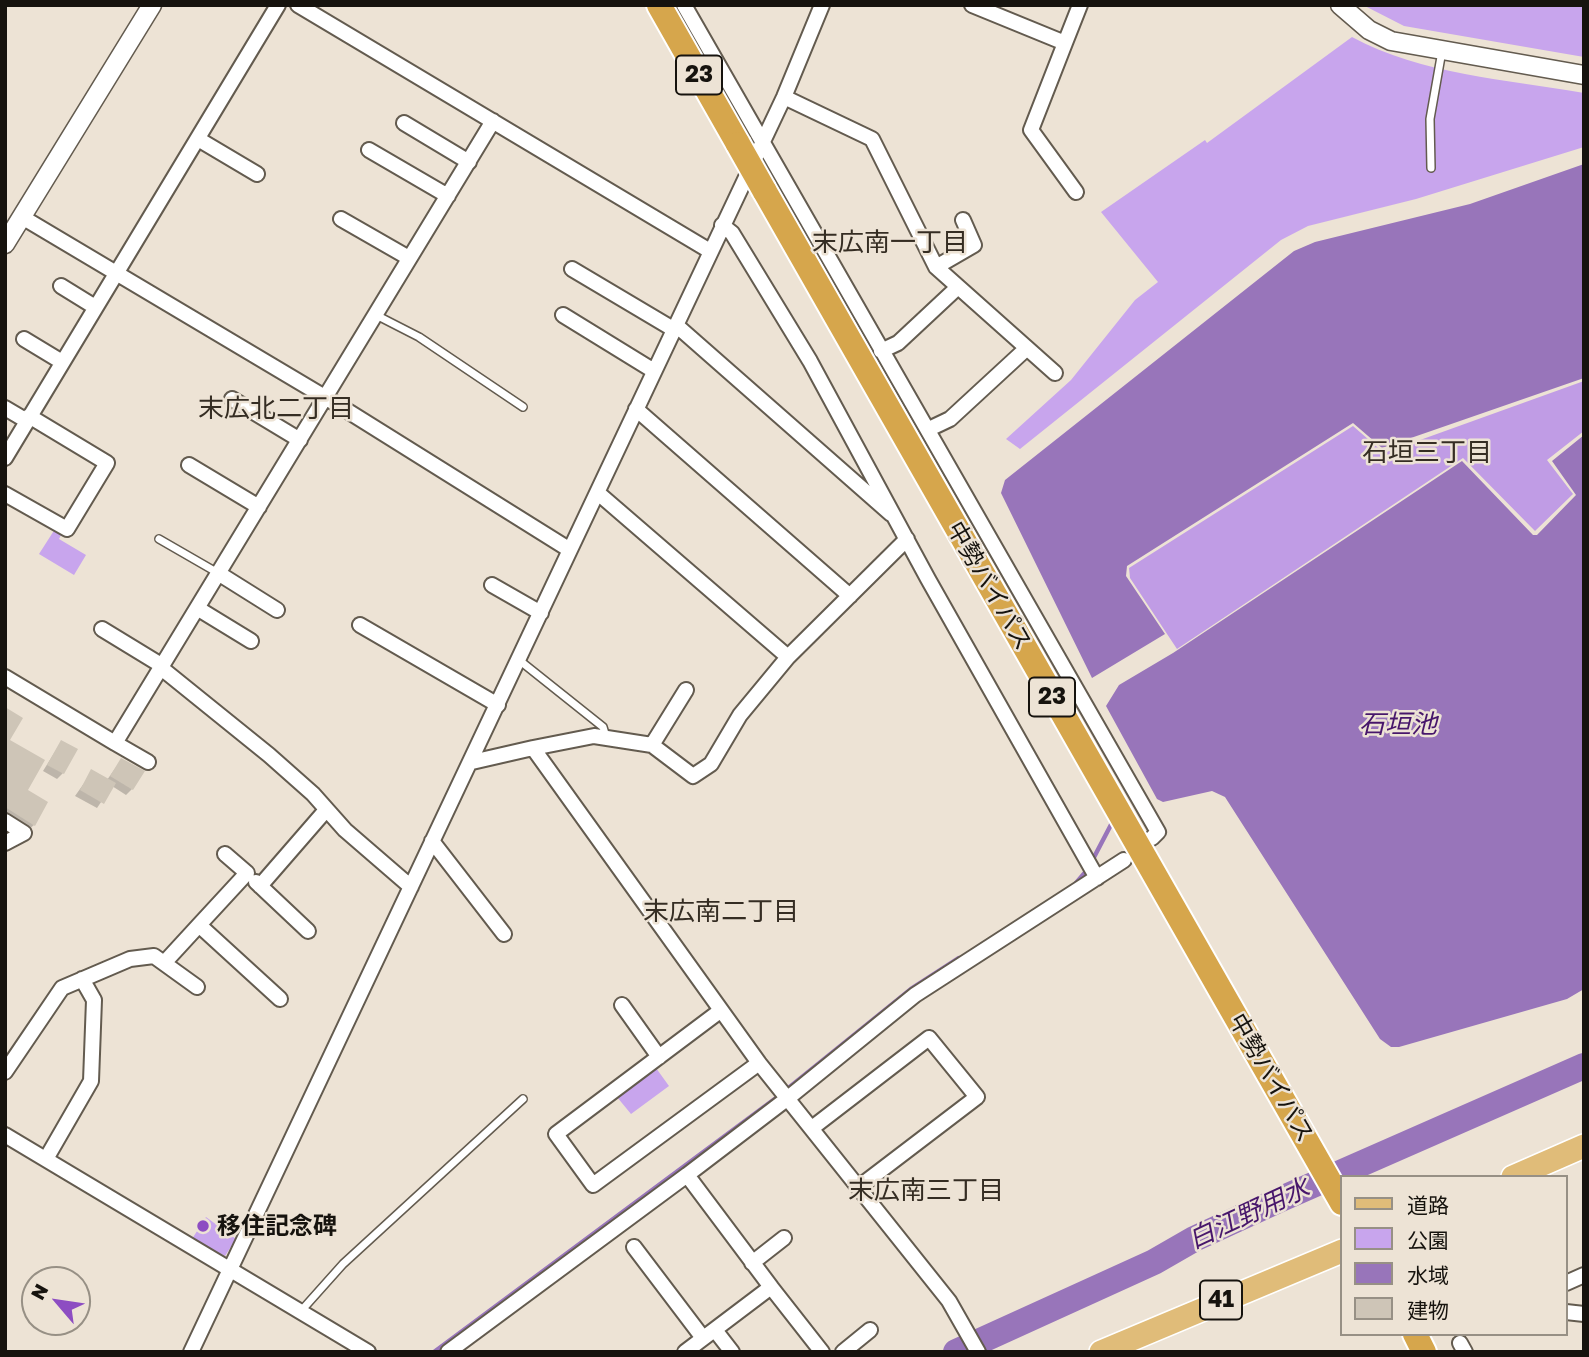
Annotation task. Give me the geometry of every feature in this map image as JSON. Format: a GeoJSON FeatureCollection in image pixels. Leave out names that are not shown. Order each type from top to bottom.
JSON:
{"type":"FeatureCollection","features":[{"type":"Feature","properties":{"kind":"highway","name":"中勢バイパス"},"geometry":{"type":"LineString","coordinates":[[659,5],[750,143],[764,190],[1340,1199]]}},
{"type":"Feature","properties":{"kind":"highway"},"geometry":{"type":"LineString","coordinates":[[1416,1336],[1424,1352]]}},
{"type":"Feature","properties":{"kind":"main road"},"geometry":{"type":"LineString","coordinates":[[1518,1175],[1584,1146]]}},
{"type":"Feature","properties":{"kind":"main road","name":"41"},"geometry":{"type":"LineString","coordinates":[[1101,1352],[1340,1252]]}},
{"type":"Feature","properties":{"kind":"street"},"geometry":{"type":"LineString","coordinates":[[6,241],[152,5]]}},
{"type":"Feature","properties":{"kind":"street"},"geometry":{"type":"LineString","coordinates":[[5,457],[278,5]]}},
{"type":"Feature","properties":{"kind":"street"},"geometry":{"type":"LineString","coordinates":[[298,5],[710,251]]}},
{"type":"Feature","properties":{"kind":"street"},"geometry":{"type":"LineString","coordinates":[[684,5],[750,143],[929,429],[1158,832],[1152,838]]}},
{"type":"Feature","properties":{"kind":"street"},"geometry":{"type":"LineString","coordinates":[[191,1352],[432,841],[472,762],[675,327],[722,225],[750,143],[784,97],[822,5]]}},
{"type":"Feature","properties":{"kind":"street"},"geometry":{"type":"LineString","coordinates":[[972,5],[1065,43]]}},
{"type":"Feature","properties":{"kind":"street"},"geometry":{"type":"LineString","coordinates":[[1076,192],[1031,130],[1080,5]]}},
{"type":"Feature","properties":{"kind":"street"},"geometry":{"type":"LineString","coordinates":[[1340,5],[1369,30],[1391,41],[1584,75]]}},
{"type":"Feature","properties":{"kind":"street"},"geometry":{"type":"LineString","coordinates":[[784,97],[872,139],[936,267],[1055,373]]}},
{"type":"Feature","properties":{"kind":"street"},"geometry":{"type":"LineString","coordinates":[[115,743],[493,121]]}},
{"type":"Feature","properties":{"kind":"street"},"geometry":{"type":"LineString","coordinates":[[404,123],[469,162]]}},
{"type":"Feature","properties":{"kind":"street"},"geometry":{"type":"LineString","coordinates":[[198,139],[257,174]]}},
{"type":"Feature","properties":{"kind":"street"},"geometry":{"type":"LineString","coordinates":[[369,150],[448,196]]}},
{"type":"Feature","properties":{"kind":"street"},"geometry":{"type":"LineString","coordinates":[[22,217],[117,272],[570,550]]}},
{"type":"Feature","properties":{"kind":"street"},"geometry":{"type":"LineString","coordinates":[[341,219],[409,258]]}},
{"type":"Feature","properties":{"kind":"street"},"geometry":{"type":"LineString","coordinates":[[936,267],[974,245],[964,220]]}},
{"type":"Feature","properties":{"kind":"street"},"geometry":{"type":"LineString","coordinates":[[722,225],[732,233],[810,361],[1097,878]]}},
{"type":"Feature","properties":{"kind":"street"},"geometry":{"type":"LineString","coordinates":[[572,269],[675,327],[897,519]]}},
{"type":"Feature","properties":{"kind":"street"},"geometry":{"type":"LineString","coordinates":[[61,286],[96,307]]}},
{"type":"Feature","properties":{"kind":"street"},"geometry":{"type":"LineString","coordinates":[[881,351],[898,343],[958,287]]}},
{"type":"Feature","properties":{"kind":"street"},"geometry":{"type":"LineString","coordinates":[[563,315],[654,371]]}},
{"type":"Feature","properties":{"kind":"street"},"geometry":{"type":"LineString","coordinates":[[24,340],[62,362]]}},
{"type":"Feature","properties":{"kind":"street"},"geometry":{"type":"LineString","coordinates":[[929,429],[950,419],[1027,348]]}},
{"type":"Feature","properties":{"kind":"street"},"geometry":{"type":"LineString","coordinates":[[232,399],[300,440]]}},
{"type":"Feature","properties":{"kind":"street"},"geometry":{"type":"LineString","coordinates":[[5,408],[107,463],[67,529],[5,494]]}},
{"type":"Feature","properties":{"kind":"street"},"geometry":{"type":"LineString","coordinates":[[636,409],[850,596]]}},
{"type":"Feature","properties":{"kind":"street"},"geometry":{"type":"LineString","coordinates":[[189,465],[259,507]]}},
{"type":"Feature","properties":{"kind":"street"},"geometry":{"type":"LineString","coordinates":[[598,493],[788,657]]}},
{"type":"Feature","properties":{"kind":"street"},"geometry":{"type":"LineString","coordinates":[[472,762],[594,736],[652,745],[693,776],[711,764],[740,715],[788,657],[907,539]]}},
{"type":"Feature","properties":{"kind":"street"},"geometry":{"type":"LineString","coordinates":[[218,573],[277,610]]}},
{"type":"Feature","properties":{"kind":"street"},"geometry":{"type":"LineString","coordinates":[[492,585],[541,613]]}},
{"type":"Feature","properties":{"kind":"street"},"geometry":{"type":"LineString","coordinates":[[197,608],[251,642]]}},
{"type":"Feature","properties":{"kind":"street"},"geometry":{"type":"LineString","coordinates":[[360,625],[498,705]]}},
{"type":"Feature","properties":{"kind":"street"},"geometry":{"type":"LineString","coordinates":[[102,629],[161,666],[269,755],[345,830],[411,887]]}},
{"type":"Feature","properties":{"kind":"street"},"geometry":{"type":"LineString","coordinates":[[5,677],[148,762]]}},
{"type":"Feature","properties":{"kind":"street"},"geometry":{"type":"LineString","coordinates":[[652,745],[686,690]]}},
{"type":"Feature","properties":{"kind":"street"},"geometry":{"type":"LineString","coordinates":[[533,748],[759,1063],[949,1301],[977,1351]]}},
{"type":"Feature","properties":{"kind":"street"},"geometry":{"type":"LineString","coordinates":[[260,886],[326,810]]}},
{"type":"Feature","properties":{"kind":"street"},"geometry":{"type":"LineString","coordinates":[[5,821],[24,833],[5,844]]}},
{"type":"Feature","properties":{"kind":"street"},"geometry":{"type":"LineString","coordinates":[[432,841],[504,934]]}},
{"type":"Feature","properties":{"kind":"street"},"geometry":{"type":"LineString","coordinates":[[225,854],[308,931]]}},
{"type":"Feature","properties":{"kind":"street"},"geometry":{"type":"LineString","coordinates":[[448,1352],[687,1175],[784,1093],[915,995],[1124,860]]}},
{"type":"Feature","properties":{"kind":"street"},"geometry":{"type":"LineString","coordinates":[[165,962],[247,873]]}},
{"type":"Feature","properties":{"kind":"street"},"geometry":{"type":"LineString","coordinates":[[200,925],[280,999]]}},
{"type":"Feature","properties":{"kind":"street"},"geometry":{"type":"LineString","coordinates":[[5,1072],[62,988],[82,979],[130,959],[154,956],[197,987]]}},
{"type":"Feature","properties":{"kind":"street"},"geometry":{"type":"LineString","coordinates":[[46,1159],[91,1081],[94,1000],[82,979]]}},
{"type":"Feature","properties":{"kind":"street"},"geometry":{"type":"LineString","coordinates":[[622,1005],[659,1057]]}},
{"type":"Feature","properties":{"kind":"street"},"geometry":{"type":"LineString","coordinates":[[720,1011],[556,1134],[593,1185],[759,1063]]}},
{"type":"Feature","properties":{"kind":"street"},"geometry":{"type":"LineString","coordinates":[[812,1128],[929,1038],[953,1067],[976,1097],[859,1187]]}},
{"type":"Feature","properties":{"kind":"street"},"geometry":{"type":"LineString","coordinates":[[5,1135],[368,1352]]}},
{"type":"Feature","properties":{"kind":"street"},"geometry":{"type":"LineString","coordinates":[[687,1175],[822,1352]]}},
{"type":"Feature","properties":{"kind":"street"},"geometry":{"type":"LineString","coordinates":[[752,1263],[784,1238]]}},
{"type":"Feature","properties":{"kind":"street"},"geometry":{"type":"LineString","coordinates":[[634,1247],[709,1334],[732,1352]]}},
{"type":"Feature","properties":{"kind":"street"},"geometry":{"type":"LineString","coordinates":[[1568,1282],[1584,1275]]}},
{"type":"Feature","properties":{"kind":"street"},"geometry":{"type":"LineString","coordinates":[[685,1352],[771,1287]]}},
{"type":"Feature","properties":{"kind":"street"},"geometry":{"type":"LineString","coordinates":[[843,1352],[870,1330]]}},
{"type":"Feature","properties":{"kind":"lane"},"geometry":{"type":"LineString","coordinates":[[1431,168],[1430,119],[1442,51]]}},
{"type":"Feature","properties":{"kind":"lane"},"geometry":{"type":"LineString","coordinates":[[376,315],[419,337],[523,407]]}},
{"type":"Feature","properties":{"kind":"lane"},"geometry":{"type":"LineString","coordinates":[[159,539],[218,573]]}},
{"type":"Feature","properties":{"kind":"lane"},"geometry":{"type":"LineString","coordinates":[[519,660],[603,727],[606,737]]}},
{"type":"Feature","properties":{"kind":"lane"},"geometry":{"type":"LineString","coordinates":[[301,1312],[343,1264],[523,1100]]}},
{"type":"Feature","properties":{"kind":"green space"},"geometry":{"type":"Polygon","coordinates":[[[1363,5],[1584,5],[1584,57],[1404,26],[1363,5]]]}},
{"type":"Feature","properties":{"kind":"green space"},"geometry":{"type":"Polygon","coordinates":[[[1352,37],[1379,50],[1436,68],[1584,93],[1584,147],[1416,199],[1308,226],[1281,240],[1020,449],[1006,439],[1071,380],[1135,300],[1158,282],[1101,212],[1205,140],[1207,143],[1352,37]]]}},
{"type":"Feature","properties":{"kind":"green space"},"geometry":{"type":"Polygon","coordinates":[[[55,529],[62,533],[59,539],[86,555],[74,575],[39,554],[55,529]]]}},
{"type":"Feature","properties":{"kind":"green space"},"geometry":{"type":"Polygon","coordinates":[[[656,1068],[669,1086],[631,1114],[617,1097],[656,1068]]]}},
{"type":"Feature","properties":{"kind":"green space"},"geometry":{"type":"Polygon","coordinates":[[[206,1217],[236,1239],[225,1256],[192,1239],[206,1217]]]}},
{"type":"Feature","properties":{"kind":"shaded area"},"geometry":{"type":"Polygon","coordinates":[[[1584,381],[1584,431],[1547,460],[1573,494],[1535,531],[1463,458],[1177,649],[1130,578],[1129,568],[1353,426],[1384,453],[1584,381]]]}},
{"type":"Feature","properties":{"kind":"water"},"geometry":{"type":"Polygon","coordinates":[[[1584,164],[1584,378],[1382,448],[1353,423],[1127,566],[1126,576],[1165,634],[1092,678],[1001,493],[1005,480],[1294,251],[1315,242],[1470,204],[1584,164]]]}},
{"type":"Feature","properties":{"kind":"water","name":"石垣池"},"geometry":{"type":"Polygon","coordinates":[[[1584,435],[1584,989],[1567,999],[1399,1047],[1391,1047],[1380,1039],[1225,797],[1212,791],[1163,802],[1157,799],[1106,706],[1119,685],[1173,653],[1462,461],[1533,535],[1537,535],[1576,495],[1552,461],[1584,435]]]}},
{"type":"Feature","properties":{"kind":"building"},"geometry":{"type":"Polygon","coordinates":[[[5,707],[23,718],[10,740],[45,760],[28,790],[48,802],[35,826],[5,807],[5,707]]]}},
{"type":"Feature","properties":{"kind":"building"},"geometry":{"type":"Polygon","coordinates":[[[61,740],[78,749],[64,774],[47,765],[61,740]]]}},
{"type":"Feature","properties":{"kind":"building"},"geometry":{"type":"Polygon","coordinates":[[[121,758],[145,771],[133,790],[110,776],[121,758]]]}},
{"type":"Feature","properties":{"kind":"building"},"geometry":{"type":"Polygon","coordinates":[[[91,769],[116,783],[104,804],[80,790],[91,769]]]}},
{"type":"Feature","properties":{"kind":"waterway"},"geometry":{"type":"LineString","coordinates":[[1092,861],[1114,819]]}},
{"type":"Feature","properties":{"kind":"waterway"},"geometry":{"type":"LineString","coordinates":[[1076,883],[1088,869]]}},
{"type":"Feature","properties":{"kind":"waterway"},"geometry":{"type":"LineString","coordinates":[[434,1352],[776,1098],[911,989],[959,958]]}},
{"type":"Feature","properties":{"kind":"waterway","name":"白江野用水"},"geometry":{"type":"LineString","coordinates":[[956,1352],[1154,1262],[1194,1239],[1281,1199],[1584,1066]]}},
{"type":"Feature","properties":{"kind":"place","name":"移住記念碑"},"geometry":{"type":"Point","coordinates":[203,1226]}},
{"type":"Feature","properties":{"kind":"district","name":"末広南一丁目"},"geometry":{"type":"Point","coordinates":[890,243]}},
{"type":"Feature","properties":{"kind":"district","name":"末広北二丁目"},"geometry":{"type":"Point","coordinates":[276,409]}},
{"type":"Feature","properties":{"kind":"district","name":"石垣三丁目"},"geometry":{"type":"Point","coordinates":[1427,453]}},
{"type":"Feature","properties":{"kind":"district","name":"末広南二丁目"},"geometry":{"type":"Point","coordinates":[721,912]}},
{"type":"Feature","properties":{"kind":"district","name":"末広南三丁目"},"geometry":{"type":"Point","coordinates":[926,1191]}}]}
